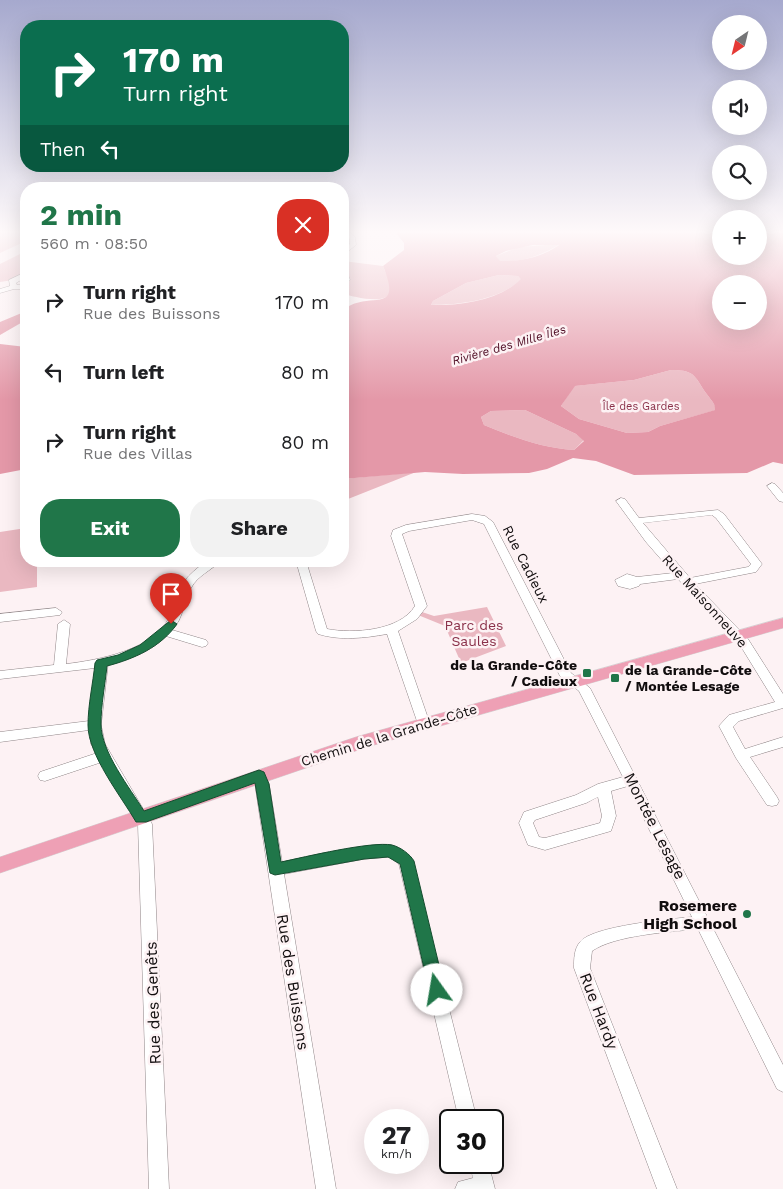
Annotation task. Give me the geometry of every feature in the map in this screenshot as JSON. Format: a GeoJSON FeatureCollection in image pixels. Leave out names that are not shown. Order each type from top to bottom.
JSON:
{"type":"FeatureCollection","features":[{"type":"Feature","properties":{"kind":"main road","name":"Chemin de la Grande-Côte"},"geometry":{"type":"LineString","coordinates":[[0,864],[362,742],[783,623]]}},
{"type":"Feature","properties":{"kind":"street"},"geometry":{"type":"LineString","coordinates":[[772,486],[783,498]]}},
{"type":"Feature","properties":{"kind":"street","name":"Rue Maisonneuve"},"geometry":{"type":"LineString","coordinates":[[621,501],[684,578],[744,642],[783,704],[762,708],[728,722],[727,731],[741,756],[772,801]]}},
{"type":"Feature","properties":{"kind":"street"},"geometry":{"type":"LineString","coordinates":[[635,581],[684,578],[752,570],[757,564],[720,516],[714,512],[636,521]]}},
{"type":"Feature","properties":{"kind":"street","name":"Rue Cadieux"},"geometry":{"type":"LineString","coordinates":[[391,629],[417,613],[422,606],[396,536],[397,532],[406,528],[482,518],[489,523],[566,676],[575,681]]}},
{"type":"Feature","properties":{"kind":"street"},"geometry":{"type":"LineString","coordinates":[[0,675],[102,663],[136,652],[164,632],[175,618],[188,583],[206,567]]}},
{"type":"Feature","properties":{"kind":"street"},"geometry":{"type":"LineString","coordinates":[[303,567],[322,631],[333,634],[391,629],[424,724]]}},
{"type":"Feature","properties":{"kind":"street"},"geometry":{"type":"LineString","coordinates":[[0,618],[56,612]]}},
{"type":"Feature","properties":{"kind":"street"},"geometry":{"type":"LineString","coordinates":[[60,667],[64,624]]}},
{"type":"Feature","properties":{"kind":"street"},"geometry":{"type":"LineString","coordinates":[[164,632],[202,643]]}},
{"type":"Feature","properties":{"kind":"street"},"geometry":{"type":"LineString","coordinates":[[0,737],[94,725],[102,663]]}},
{"type":"Feature","properties":{"kind":"street","name":"Montée Lesage"},"geometry":{"type":"LineString","coordinates":[[575,681],[584,688],[632,780],[703,922],[718,958],[783,1083]]}},
{"type":"Feature","properties":{"kind":"street","name":"Rue des Genêts"},"geometry":{"type":"LineString","coordinates":[[94,725],[98,744],[104,756],[145,824],[160,1189]]}},
{"type":"Feature","properties":{"kind":"street"},"geometry":{"type":"LineString","coordinates":[[741,756],[783,742]]}},
{"type":"Feature","properties":{"kind":"street"},"geometry":{"type":"LineString","coordinates":[[45,776],[104,756]]}},
{"type":"Feature","properties":{"kind":"street","name":"Rue des Buissons"},"geometry":{"type":"LineString","coordinates":[[259,776],[262,784],[326,1189]]}},
{"type":"Feature","properties":{"kind":"street"},"geometry":{"type":"LineString","coordinates":[[603,788],[609,816],[606,827],[545,844],[533,841],[526,823],[529,816],[581,799],[603,788],[632,780]]}},
{"type":"Feature","properties":{"kind":"street"},"geometry":{"type":"LineString","coordinates":[[275,869],[364,853],[390,851],[406,861],[465,1109]]}},
{"type":"Feature","properties":{"kind":"street","name":"Rue Hardy"},"geometry":{"type":"LineString","coordinates":[[667,1189],[582,968],[582,957],[586,946],[593,940],[625,932],[703,922]]}},
{"type":"Feature","properties":{"kind":"street"},"geometry":{"type":"LineString","coordinates":[[478,1174],[478,1188]]}},
{"type":"Feature","properties":{"kind":"green space"},"geometry":{"type":"Polygon","coordinates":[[[349,288],[391,288],[387,297],[380,299],[349,295],[349,288]]]}},
{"type":"Feature","properties":{"kind":"green space"},"geometry":{"type":"Polygon","coordinates":[[[456,288],[508,288],[479,300],[455,304],[431,305],[433,301],[456,288]]]}},
{"type":"Feature","properties":{"kind":"green space","name":"Île des Gardes"},"geometry":{"type":"Polygon","coordinates":[[[671,370],[680,370],[694,376],[714,403],[716,410],[660,426],[648,432],[627,433],[579,419],[561,406],[574,386],[634,380],[671,370]]]}},
{"type":"Feature","properties":{"kind":"green space"},"geometry":{"type":"Polygon","coordinates":[[[525,410],[576,434],[584,440],[574,450],[551,447],[517,438],[484,425],[481,417],[491,411],[525,410]]]}},
{"type":"Feature","properties":{"kind":"green space"},"geometry":{"type":"Polygon","coordinates":[[[416,472],[349,499],[349,478],[416,472]]]}},
{"type":"Feature","properties":{"kind":"green space"},"geometry":{"type":"Polygon","coordinates":[[[20,529],[20,567],[37,567],[37,587],[0,592],[0,532],[20,529]]]}},
{"type":"Feature","properties":{"kind":"green space","name":"Parc des Saules"},"geometry":{"type":"Polygon","coordinates":[[[487,607],[506,646],[461,663],[445,626],[418,615],[422,612],[434,616],[487,607]]]}},
{"type":"Feature","properties":{"kind":"water","name":"Rivière des Mille Îles"},"geometry":{"type":"Polygon","coordinates":[[[389,288],[456,288],[433,301],[431,305],[467,303],[491,297],[508,288],[712,288],[712,330],[767,330],[767,288],[783,288],[783,464],[773,462],[747,473],[634,475],[596,461],[573,458],[547,469],[529,473],[463,474],[425,472],[349,478],[349,306],[363,301],[386,297],[389,288]],[[671,370],[634,380],[575,386],[561,406],[579,419],[627,433],[648,432],[660,426],[715,410],[714,403],[694,376],[680,370],[671,370]],[[525,410],[491,411],[481,417],[484,425],[517,438],[539,444],[574,450],[584,441],[576,434],[525,410]]]}},
{"type":"Feature","properties":{"kind":"water"},"geometry":{"type":"Polygon","coordinates":[[[20,314],[20,323],[0,335],[0,322],[20,314]]]}},
{"type":"Feature","properties":{"kind":"water"},"geometry":{"type":"Polygon","coordinates":[[[0,344],[20,346],[20,470],[0,474],[0,344]]]}},
{"type":"Feature","properties":{"kind":"place","name":"de la Grande-Côte / Cadieux"},"geometry":{"type":"Point","coordinates":[587,673]}},
{"type":"Feature","properties":{"kind":"place","name":"de la Grande-Côte / Montée Lesage"},"geometry":{"type":"Point","coordinates":[615,678]}},
{"type":"Feature","properties":{"kind":"place","name":"Rosemere High School"},"geometry":{"type":"Point","coordinates":[747,914]}},
{"type":"Feature","properties":{"kind":"route"},"geometry":{"type":"LineString","coordinates":[[171,624],[158,638],[144,648],[133,654],[102,663],[94,725],[96,738],[100,749],[135,810],[141,818],[259,776],[262,784],[275,869],[364,853],[390,851],[406,861],[437,990]]}}]}
